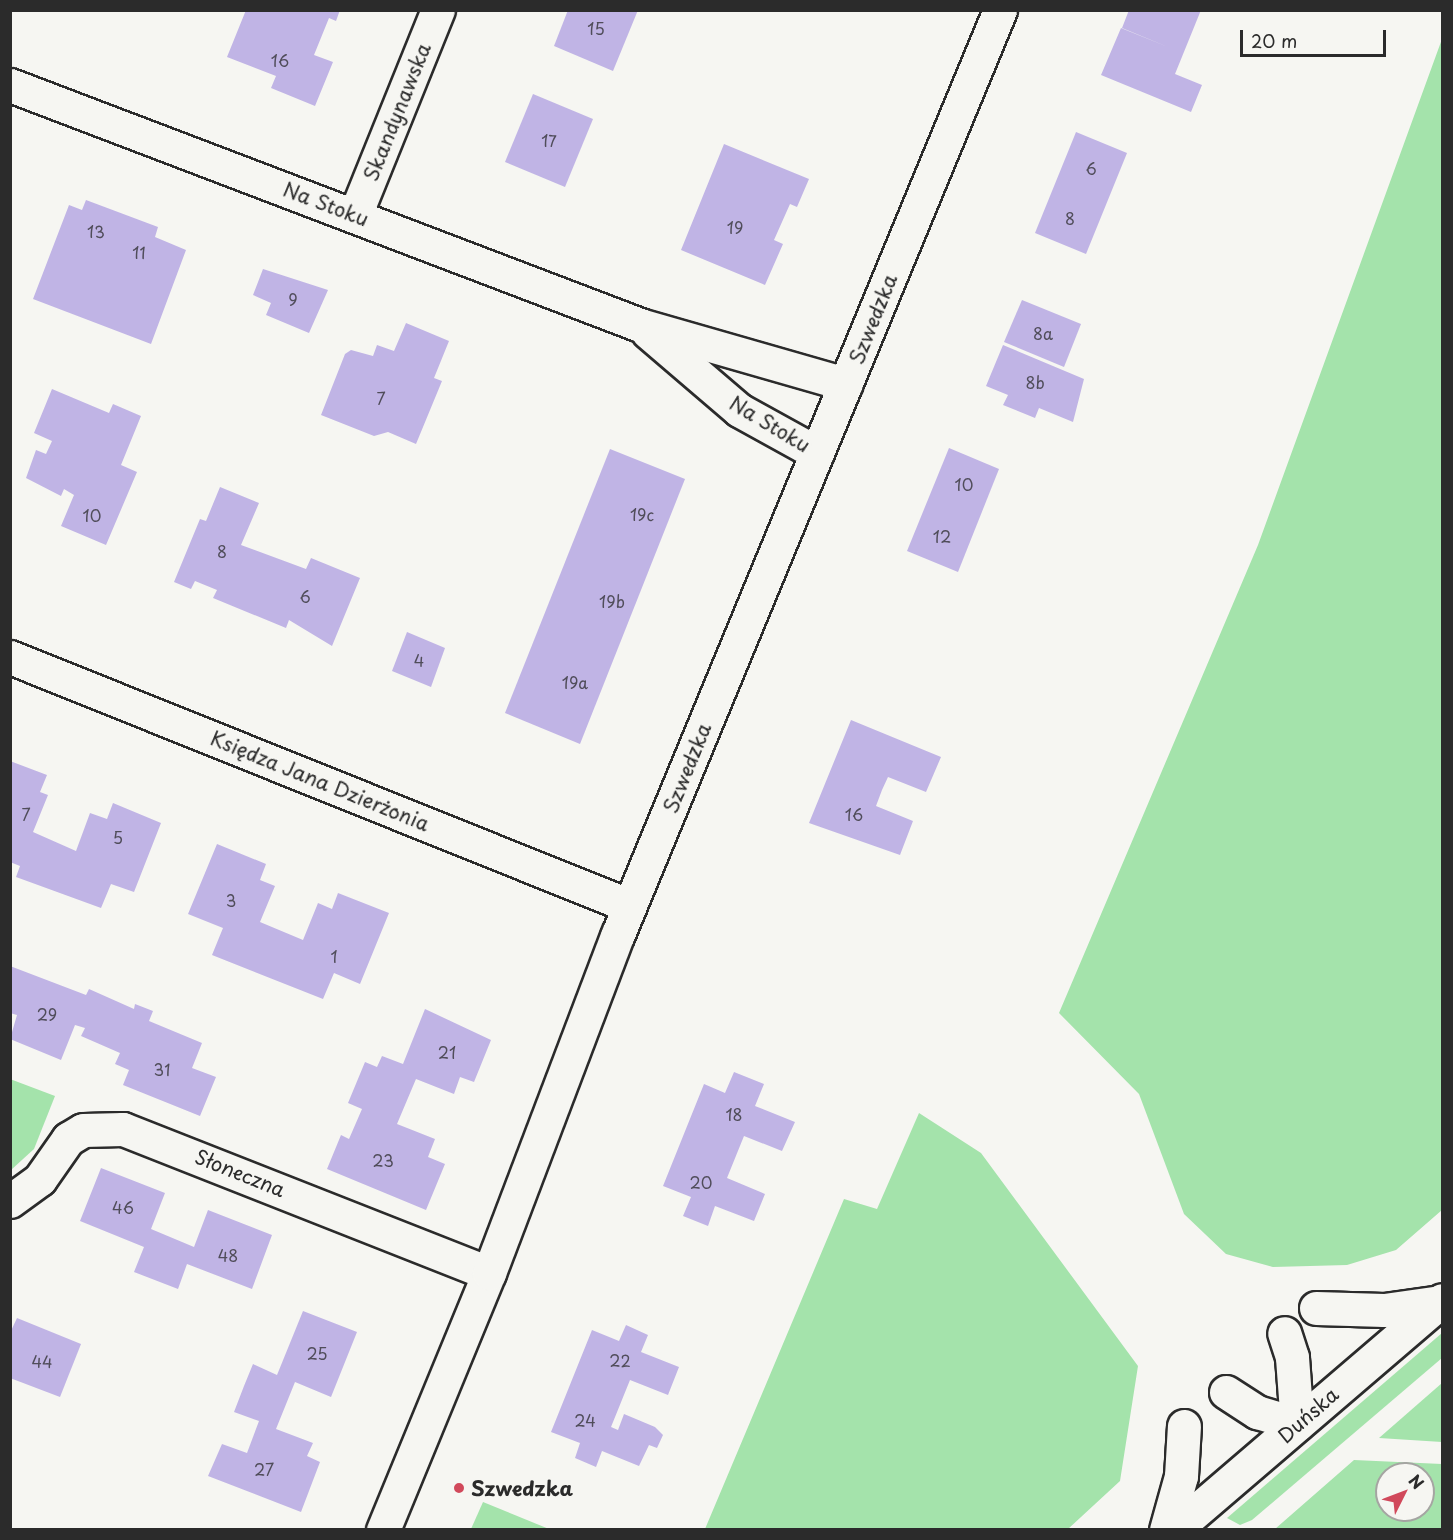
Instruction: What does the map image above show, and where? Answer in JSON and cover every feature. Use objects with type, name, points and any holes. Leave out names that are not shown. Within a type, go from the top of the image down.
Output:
[{"type":"street","name":"Skandynawska","points":[[355,214],[438,10]]},
{"type":"street","name":"Szwedzka","points":[[382,1530],[489,1272],[630,906],[1000,10]]},
{"type":"street","name":"Na Stoku","points":[[10,85],[355,214],[640,325],[846,384]]},
{"type":"street","name":"Na Stoku","points":[[640,325],[739,410],[817,453]]},
{"type":"street","name":"Księdza Jana Dzierżonia","points":[[10,657],[630,906]]},
{"type":"street","name":"Słoneczna","points":[[10,1201],[40,1179],[68,1139],[83,1130],[123,1129],[489,1272]]},
{"type":"street","points":[[1316,1308],[1384,1310],[1441,1301]]},
{"type":"street","name":"Duńska","points":[[1174,1530],[1441,1301]]},
{"type":"street","points":[[1226,1392],[1257,1412],[1297,1424],[1292,1357],[1284,1333]]},
{"type":"street","points":[[1166,1530],[1180,1483],[1184,1426]]},
{"type":"green space","points":[[1442,39],[1442,1210],[1396,1250],[1347,1265],[1273,1267],[1226,1254],[1184,1214],[1139,1094],[1059,1013],[1258,545]]},
{"type":"green space","points":[[10,1079],[55,1096],[34,1149],[11,1170]]},
{"type":"green space","points":[[919,1113],[981,1153],[1138,1366],[1120,1481],[1068,1529],[705,1529],[844,1199],[877,1209]]},
{"type":"green space","points":[[1442,1333],[1442,1358],[1252,1520],[1240,1525],[1227,1518]]},
{"type":"green space","points":[[1442,1383],[1442,1442],[1379,1438]]},
{"type":"green space","points":[[1354,1460],[1398,1462],[1375,1462],[1375,1522],[1435,1522],[1435,1464],[1442,1464],[1442,1529],[1275,1529]]},
{"type":"green space","points":[[483,1502],[549,1529],[471,1529]]},
{"type":"building","points":[[246,10],[340,10],[336,21],[329,18],[314,55],[333,62],[315,106],[271,88],[276,76],[227,57]]},
{"type":"building","points":[[568,10],[638,10],[613,71],[554,46]]},
{"type":"building","points":[[1129,10],[1201,10],[1175,74],[1202,85],[1191,112],[1101,75],[1121,28],[1168,47],[1122,28]]},
{"type":"building","points":[[533,94],[593,119],[565,187],[505,162]]},
{"type":"building","points":[[1076,132],[1127,153],[1086,254],[1035,233]]},
{"type":"building","points":[[724,144],[809,179],[797,207],[790,204],[774,240],[783,244],[765,285],[681,250]]},
{"type":"building","points":[[86,200],[158,227],[155,237],[186,250],[151,344],[33,299],[69,205],[82,210]]},
{"type":"building","points":[[263,269],[328,290],[309,333],[266,315],[271,303],[253,295]]},
{"type":"building","points":[[1022,300],[1081,324],[1064,367],[1004,342]]},
{"type":"building","points":[[406,323],[449,341],[434,378],[442,381],[416,444],[388,432],[374,436],[321,415],[345,354],[351,350],[373,356],[377,345],[394,351]]},
{"type":"building","points":[[1003,345],[1084,379],[1073,422],[1039,408],[1035,418],[1003,405],[1008,395],[986,386]]},
{"type":"building","points":[[52,389],[109,413],[113,404],[141,416],[121,465],[137,472],[106,545],[61,526],[74,495],[64,489],[61,496],[26,478],[36,450],[46,454],[52,441],[34,433]]},
{"type":"building","points":[[949,448],[999,469],[958,572],[907,551]]},
{"type":"building","points":[[610,449],[685,479],[580,744],[505,713]]},
{"type":"building","points":[[220,487],[259,503],[241,545],[306,569],[311,558],[360,578],[332,646],[289,620],[286,628],[213,598],[217,590],[195,581],[191,589],[174,582],[200,519],[206,521]]},
{"type":"building","points":[[407,632],[445,648],[431,687],[392,671]]},
{"type":"building","points":[[851,720],[941,757],[926,792],[888,777],[882,790],[876,806],[913,821],[900,855],[809,823]]},
{"type":"building","points":[[10,761],[47,775],[40,792],[48,795],[33,832],[76,851],[90,813],[107,819],[113,803],[161,823],[134,892],[111,884],[101,908],[16,877],[20,866],[10,862]]},
{"type":"building","points":[[217,844],[266,864],[260,880],[275,886],[260,922],[303,940],[318,903],[332,909],[338,893],[389,913],[360,984],[334,973],[323,999],[212,955],[223,928],[188,914]]},
{"type":"building","points":[[10,966],[86,995],[89,989],[134,1009],[135,1004],[153,1011],[149,1021],[202,1043],[192,1068],[216,1077],[200,1116],[123,1085],[129,1070],[115,1064],[120,1053],[81,1036],[85,1028],[75,1025],[61,1060],[10,1039],[17,1015],[10,1013]]},
{"type":"building","points":[[425,1009],[491,1040],[474,1082],[460,1077],[454,1094],[416,1079],[397,1124],[435,1139],[428,1157],[445,1164],[426,1210],[327,1169],[341,1135],[349,1139],[362,1109],[348,1103],[365,1062],[377,1067],[382,1056],[403,1064]]},
{"type":"building","points":[[734,1072],[764,1084],[755,1106],[795,1122],[782,1151],[744,1136],[727,1178],[765,1194],[754,1221],[715,1206],[708,1226],[683,1216],[691,1197],[663,1186],[704,1084],[725,1093]]},
{"type":"building","points":[[101,1168],[165,1193],[151,1229],[194,1247],[208,1210],[272,1235],[252,1289],[187,1264],[178,1289],[134,1272],[144,1247],[80,1221]]},
{"type":"building","points":[[303,1311],[357,1332],[331,1397],[295,1382],[276,1429],[313,1443],[307,1456],[320,1462],[301,1512],[208,1476],[222,1444],[247,1453],[259,1421],[234,1412],[244,1386],[253,1364],[277,1375]]},
{"type":"building","points":[[17,1318],[81,1344],[60,1397],[10,1378],[10,1333]]},
{"type":"building","points":[[626,1325],[648,1335],[641,1352],[679,1367],[668,1395],[630,1380],[611,1427],[618,1430],[624,1414],[655,1427],[663,1435],[657,1448],[649,1445],[639,1466],[602,1451],[596,1467],[575,1458],[580,1443],[551,1432],[592,1330],[619,1341]]},
{"type":"place","name":"Szwedzka","points":[[459,1488]]}]
